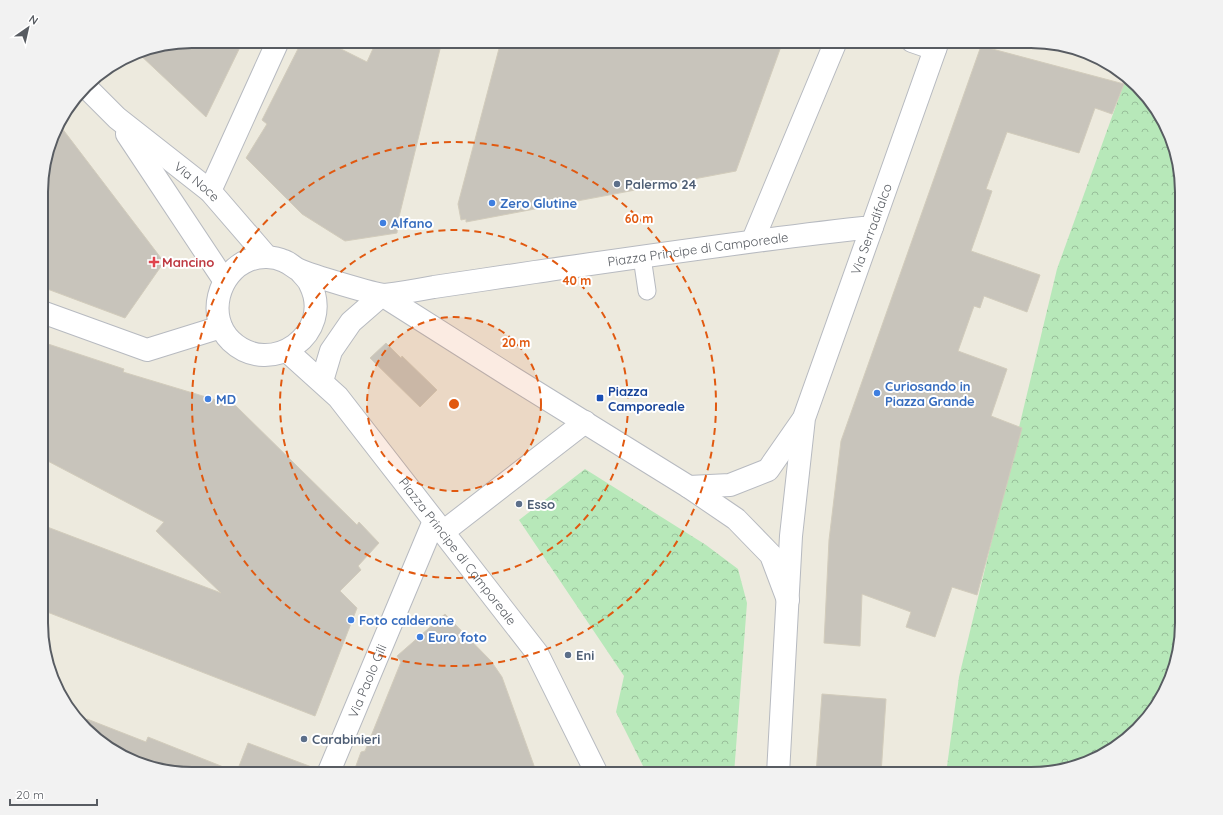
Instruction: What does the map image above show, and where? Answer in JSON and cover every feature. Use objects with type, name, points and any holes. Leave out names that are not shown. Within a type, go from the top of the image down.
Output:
[{"type":"street","points":[[210,191],[275,48]]},
{"type":"street","points":[[753,240],[833,48]]},
{"type":"street","name":"Via Serradifalco","points":[[804,418],[936,48]]},
{"type":"street","name":"Via Noce","points":[[89,91],[116,118],[210,191],[267,257]]},
{"type":"street","name":"Via Noce","points":[[116,118],[224,280]]},
{"type":"street","name":"Piazza Principe di Camporeale","points":[[382,295],[753,240],[872,227]]},
{"type":"street","name":"Piazza Principe di Camporeale","points":[[299,270],[310,284],[315,302],[313,321],[303,339],[288,351],[273,355],[257,355],[243,350],[230,340],[221,327],[217,303],[224,280],[235,268],[250,260],[267,257],[285,261],[299,270],[382,295],[506,374],[689,487],[736,519],[771,555],[788,600]]},
{"type":"street","points":[[322,381],[331,351],[351,322],[382,295]]},
{"type":"street","points":[[48,314],[147,350],[221,327]]},
{"type":"street","name":"Piazza Principe di Camporeale","points":[[288,351],[338,397],[537,653],[594,767]]},
{"type":"street","points":[[689,487],[730,485],[768,470],[804,418]]},
{"type":"street","name":"Piazza Principe di Camporeale","points":[[778,767],[791,536],[804,418]]},
{"type":"street","points":[[438,526],[584,422]]},
{"type":"street","name":"Via Paolo Gili","points":[[331,767],[438,526]]},
{"type":"lane","points":[[642,257],[648,291]]},
{"type":"green space","points":[[1124,83],[1145,104],[1156,120],[1170,155],[1175,182],[1175,633],[1170,660],[1160,687],[1145,711],[1133,725],[1119,737],[1095,752],[1068,762],[1041,767],[947,767],[959,677],[1057,269]]},
{"type":"green space","points":[[585,469],[706,545],[738,569],[747,603],[735,767],[644,767],[616,712],[624,676],[519,520]]},
{"type":"building","points":[[182,48],[240,48],[206,117],[142,57],[155,53]]},
{"type":"building","points":[[298,48],[339,48],[367,62],[373,48],[440,48],[398,221],[397,233],[345,241],[302,214],[246,158],[267,124],[262,120]]},
{"type":"building","points":[[499,48],[780,48],[736,171],[466,222],[466,219],[461,220],[458,204]]},
{"type":"building","points":[[980,48],[989,48],[1124,84],[1112,114],[1095,108],[1079,153],[1007,132],[986,189],[992,191],[971,251],[1040,275],[1027,312],[984,296],[980,308],[974,306],[958,351],[1007,369],[991,416],[1022,428],[977,595],[952,587],[935,637],[906,627],[911,612],[862,594],[860,646],[824,643],[829,540],[841,441]]},
{"type":"building","points":[[63,129],[164,262],[125,318],[48,289],[48,182],[53,155]]},
{"type":"building","points":[[386,343],[401,358],[402,356],[437,390],[420,407],[370,358]]},
{"type":"building","points":[[48,344],[124,369],[123,372],[236,406],[357,525],[359,522],[379,543],[358,566],[361,570],[340,591],[357,608],[315,716],[48,612],[48,527],[221,593],[156,531],[164,522],[48,461]]},
{"type":"building","points":[[445,614],[491,661],[502,677],[534,767],[356,767],[361,752],[365,751],[401,662],[397,656]]},
{"type":"building","points":[[822,694],[886,699],[881,767],[817,767]]},
{"type":"building","points":[[87,719],[146,742],[148,737],[223,767],[173,766],[137,756],[112,743],[86,721]]},
{"type":"building","points":[[248,743],[312,767],[239,767]]},
{"type":"place","name":"Palermo 24","points":[[617,184]]},
{"type":"place","name":"Zero Glutine","points":[[492,203]]},
{"type":"place","name":"Alfano","points":[[383,223]]},
{"type":"place","name":"Mancino","points":[[154,262]]},
{"type":"place","name":"Curiosando in Piazza Grande","points":[[877,393]]},
{"type":"place","name":"Piazza Camporeale","points":[[600,398]]},
{"type":"place","name":"MD","points":[[208,399]]},
{"type":"place","name":"Esso","points":[[519,504]]},
{"type":"place","name":"Foto calderone","points":[[351,620]]},
{"type":"place","name":"Euro foto","points":[[420,637]]},
{"type":"place","name":"Eni","points":[[568,655]]},
{"type":"place","name":"Carabinieri","points":[[304,739]]}]
